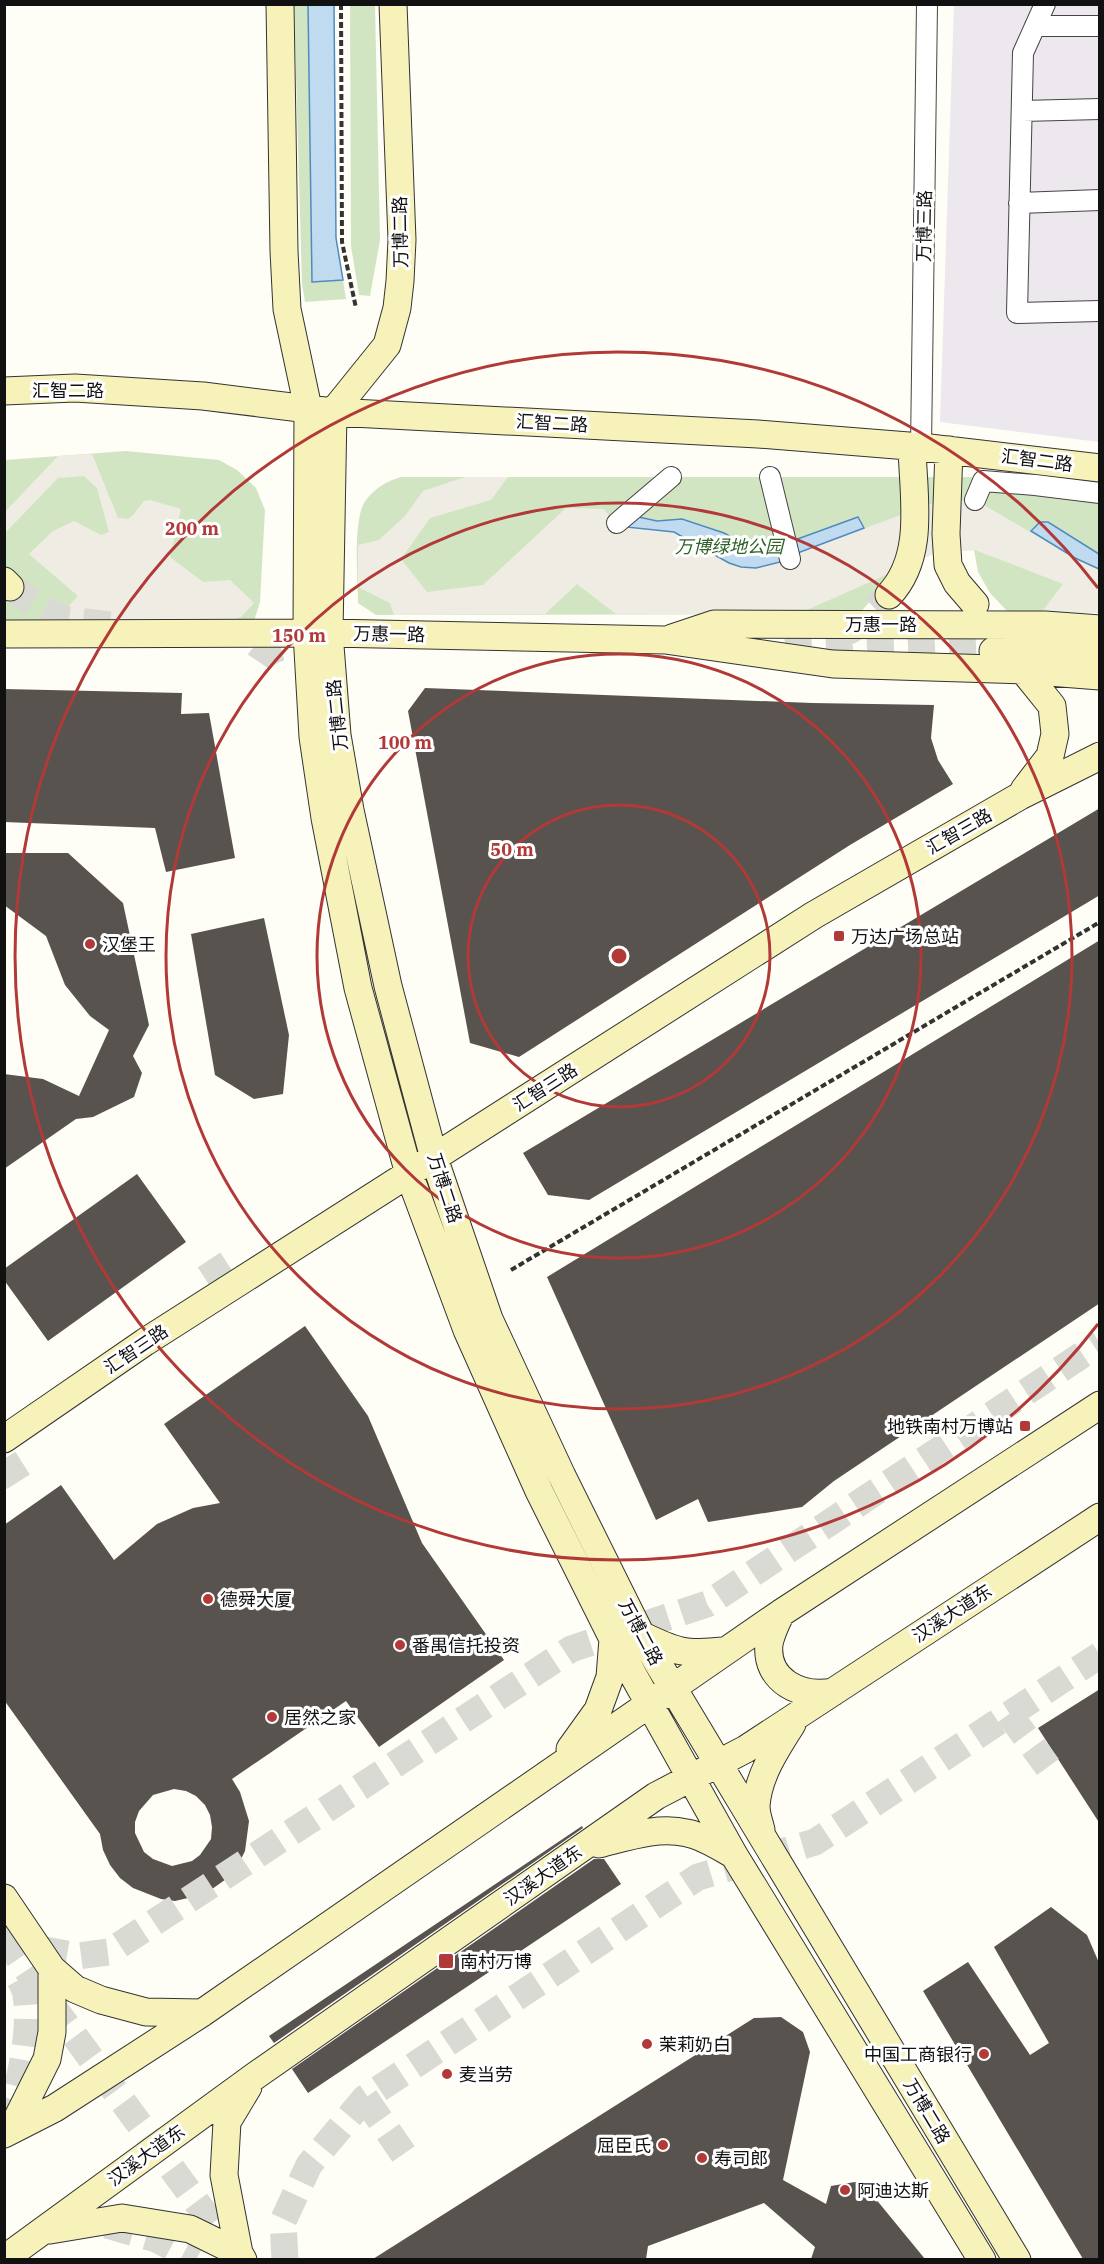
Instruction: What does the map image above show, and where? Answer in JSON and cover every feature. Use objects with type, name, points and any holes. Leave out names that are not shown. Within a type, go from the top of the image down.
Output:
[{"type":"street","name":"万博二路","points":[[280,4],[287,309],[320,410],[318,633],[313,737],[327,829],[358,988],[409,1174],[467,1330],[539,1491],[614,1639],[734,1855],[982,2259]]},
{"type":"street","name":"万博二路","points":[[320,410],[387,345],[397,308],[402,240],[393,4]]},
{"type":"street","name":"万博三路","points":[[917,447],[927,4]]},
{"type":"street","points":[[1045,4],[1023,53],[1017,313],[1100,311]]},
{"type":"street","points":[[1035,27],[1100,26]]},
{"type":"street","points":[[1022,111],[1100,109]]},
{"type":"street","points":[[1019,203],[1100,200]]},
{"type":"street","name":"汇智二路","points":[[4,391],[75,388],[203,396],[320,410],[758,434],[917,447],[949,450],[1099,489]]},
{"type":"street","points":[[890,595],[910,564],[915,537],[917,447]]},
{"type":"street","points":[[949,450],[946,534],[948,565],[957,583],[975,604]]},
{"type":"street","points":[[617,523],[671,477]]},
{"type":"street","points":[[770,477],[790,559]]},
{"type":"street","points":[[975,500],[983,481],[1099,489]]},
{"type":"street","name":"万惠一路","points":[[665,640],[714,624],[1045,625],[1100,629]]},
{"type":"street","name":"万博二路","points":[[318,633],[350,810],[388,986],[434,1158],[489,1319],[562,1476],[641,1635],[1017,2259]]},
{"type":"street","name":"万惠一路","points":[[4,634],[318,633],[665,640],[833,664],[1023,669],[1100,676]]},
{"type":"street","points":[[665,640],[846,650],[1055,651],[1100,655]]},
{"type":"street","points":[[1020,796],[1050,756],[1055,734],[1052,706],[1023,669]]},
{"type":"street","name":"汇智三路","points":[[4,1439],[145,1342],[814,915],[1020,796],[1100,756]]},
{"type":"street","points":[[8,2131],[55,2108],[202,2013],[781,1613],[1100,1405]]},
{"type":"street","name":"汉溪大道东","points":[[4,2259],[255,2076],[656,1796],[746,1749],[1100,1517]]},
{"type":"street","points":[[781,1613],[771,1634],[769,1647],[770,1662],[777,1675],[790,1687],[806,1694],[818,1695],[832,1692]]},
{"type":"street","points":[[641,1635],[669,1648],[692,1654],[727,1650]]},
{"type":"street","points":[[554,1768],[583,1734],[598,1710],[610,1677],[614,1639]]},
{"type":"street","points":[[763,1840],[756,1808],[760,1785],[773,1754],[797,1716]]},
{"type":"street","points":[[580,1849],[640,1833],[662,1831],[687,1833],[734,1855]]},
{"type":"street","points":[[4,1898],[52,1969],[75,1989],[100,2000],[146,2012],[202,2013]]},
{"type":"street","points":[[8,2131],[47,2060],[52,2032],[52,1969]]},
{"type":"street","points":[[241,2256],[224,2175],[227,2122],[255,2076]]},
{"type":"street","points":[[43,2231],[122,2218],[190,2229],[241,2256]]},
{"type":"path","points":[[341,4],[342,242],[356,308]]},
{"type":"path","points":[[511,1270],[1100,922]]},
{"type":"shaded area","points":[[954,5],[1099,5],[1099,442],[940,422]]},
{"type":"shaded area","points":[[92,454],[118,518],[128,519],[144,501],[150,500],[181,509],[170,557],[203,582],[230,580],[254,603],[241,617],[227,623],[55,621],[78,596],[29,554],[53,531],[74,521],[101,535],[109,532],[97,488],[84,476],[58,478],[5,533],[4,513],[58,456]]},
{"type":"shaded area","points":[[465,477],[508,477],[491,500],[430,518],[401,559],[427,592],[483,585],[566,508],[603,509],[617,523],[626,527],[674,532],[729,563],[795,554],[936,502],[975,500],[1075,558],[1099,569],[1099,613],[1041,613],[1063,584],[975,550],[935,553],[798,614],[616,614],[577,584],[545,614],[394,615],[390,603],[358,587],[358,545],[379,540],[405,516],[423,491]]},
{"type":"green space","points":[[294,5],[308,5],[312,282],[343,280],[346,299],[305,302],[302,284]]},
{"type":"green space","points":[[350,5],[375,5],[380,240],[370,296],[359,295],[351,246]]},
{"type":"green space","points":[[126,451],[219,460],[237,470],[256,488],[265,510],[260,602],[254,621],[5,624],[5,460]]},
{"type":"green space","name":"万博绿地公园","points":[[401,477],[1031,477],[1099,485],[1099,613],[1007,611],[990,593],[978,572],[974,550],[935,553],[897,570],[859,614],[376,615],[358,603],[357,534],[359,520],[366,500],[373,492],[382,485]]},
{"type":"water","points":[[308,5],[334,5],[336,238],[343,280],[312,282]]},
{"type":"water","points":[[634,516],[657,521],[682,519],[724,533],[756,550],[778,546],[784,561],[756,568],[741,567],[729,563],[674,532],[626,527]]},
{"type":"water","points":[[858,517],[864,528],[795,554],[792,541]]},
{"type":"water","points":[[1040,522],[1048,522],[1099,554],[1099,569],[1075,558],[1031,531]]},
{"type":"building","points":[[425,688],[812,703],[934,705],[931,738],[938,760],[953,784],[850,845],[519,1057],[470,1043],[408,711]]},
{"type":"building","points":[[4,689],[182,693],[181,714],[209,713],[235,858],[166,872],[155,828],[4,822]]},
{"type":"building","points":[[1100,808],[1100,895],[589,1200],[548,1195],[523,1153]]},
{"type":"building","points":[[4,853],[68,853],[123,903],[149,1025],[133,1056],[142,1073],[134,1097],[93,1117],[76,1119],[4,1169],[4,1074],[43,1079],[79,1096],[109,1030],[90,1016],[65,985],[46,936],[4,905]]},
{"type":"building","points":[[264,918],[289,1035],[283,1094],[254,1099],[215,1075],[191,934]]},
{"type":"building","points":[[1100,940],[1100,1303],[834,1481],[802,1507],[708,1522],[698,1499],[656,1520],[547,1277]]},
{"type":"building","points":[[137,1174],[186,1242],[48,1341],[4,1280],[4,1269]]},
{"type":"building","points":[[305,1326],[368,1416],[422,1543],[504,1660],[379,1747],[346,1701],[232,1779],[240,1792],[249,1821],[245,1851],[229,1877],[205,1894],[175,1901],[161,1899],[133,1888],[120,1878],[110,1865],[103,1850],[100,1834],[4,1700],[4,1525],[61,1485],[114,1560],[157,1524],[193,1508],[220,1503],[164,1424]],"holes":[[[174,1789],[196,1796],[205,1805],[210,1815],[211,1839],[200,1855],[192,1861],[172,1866],[153,1859],[144,1852],[135,1833],[135,1822],[139,1811],[153,1795]]]},
{"type":"building","points":[[1100,1689],[1100,1824],[1038,1728]]},
{"type":"building","points":[[582,1826],[583,1828],[274,2043],[269,2036]]},
{"type":"building","points":[[594,1859],[604,1859],[621,1884],[308,2093],[292,2069]]},
{"type":"building","points":[[1051,1907],[1087,1935],[1100,1965],[1100,2259],[1083,2259],[923,1991],[968,1962],[1030,2055],[1049,2043],[994,1947]]},
{"type":"building","points":[[781,2017],[803,2032],[810,2052],[783,2180],[826,2204],[831,2186],[861,2181],[925,2259],[811,2259],[815,2247],[764,2203],[648,2246],[646,2259],[373,2259],[754,2018]]},
{"type":"tunnel","points":[[10,587],[63,619],[110,625]]},
{"type":"tunnel","points":[[843,634],[851,630],[889,595]]},
{"type":"tunnel","points":[[785,650],[1020,640]]},
{"type":"tunnel","points":[[259,662],[272,651],[288,646],[324,646]]},
{"type":"tunnel","points":[[209,1260],[234,1298]]},
{"type":"tunnel","points":[[4,1931],[39,1949],[79,1956],[109,1952],[571,1649],[707,1604],[1100,1343]]},
{"type":"tunnel","points":[[4,1459],[23,1489]]},
{"type":"tunnel","points":[[285,2260],[283,2221],[309,2165],[365,2098],[698,1877],[815,1842],[1100,1655]]},
{"type":"tunnel","points":[[1009,1714],[1048,1767]]},
{"type":"tunnel","points":[[4,1936],[35,1982],[217,2230],[234,2257]]},
{"type":"tunnel","points":[[4,2125],[15,2096],[26,2043],[25,1992],[14,1969]]},
{"type":"tunnel","points":[[365,2098],[407,2159]]},
{"type":"tunnel","points":[[107,2225],[156,2239],[196,2260]]},
{"type":"place","name":"万达广场总站","points":[[839,936]]},
{"type":"place","name":"汉堡王","points":[[90,944]]},
{"type":"place","name":"地铁南村万博站","points":[[1025,1426]]},
{"type":"place","name":"德舜大厦","points":[[208,1599]]},
{"type":"place","name":"番禺信托投资","points":[[400,1645]]},
{"type":"place","name":"居然之家","points":[[272,1717]]},
{"type":"place","name":"南村万博","points":[[446,1961]]},
{"type":"place","name":"茉莉奶白","points":[[647,2044]]},
{"type":"place","name":"中国工商银行","points":[[984,2054]]},
{"type":"place","name":"麦当劳","points":[[447,2074]]},
{"type":"place","name":"屈臣氏","points":[[663,2145]]},
{"type":"place","name":"寿司郎","points":[[702,2158]]},
{"type":"place","name":"阿迪达斯","points":[[845,2190]]}]
